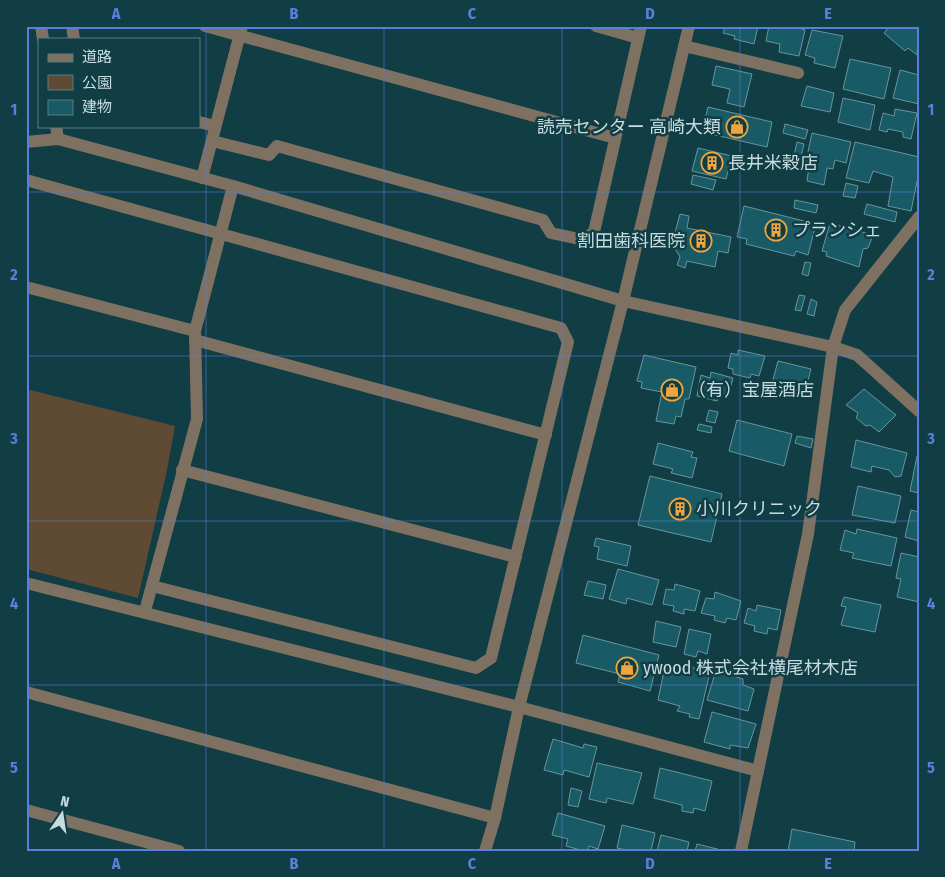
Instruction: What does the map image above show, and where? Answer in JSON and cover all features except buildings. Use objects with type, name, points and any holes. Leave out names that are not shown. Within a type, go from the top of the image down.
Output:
[{"type":"street","points":[[205,26],[240,31],[615,138]]},
{"type":"street","points":[[212,141],[269,155],[277,146],[543,220],[550,234],[584,240],[594,232],[640,32],[596,26]]},
{"type":"street","points":[[485,851],[495,818],[519,707],[623,301],[689,26]]},
{"type":"street","points":[[202,178],[240,31]]},
{"type":"street","points":[[684,46],[798,73]]},
{"type":"street","points":[[200,122],[215,126]]},
{"type":"street","points":[[26,142],[57,133],[202,178],[623,301],[834,347],[858,355],[919,410]]},
{"type":"street","points":[[26,180],[561,328],[568,342],[491,658],[476,668],[152,586]]},
{"type":"street","points":[[146,611],[197,419],[195,336],[233,186]]},
{"type":"street","points":[[741,851],[808,534],[834,347],[845,310],[919,217]]},
{"type":"street","points":[[26,288],[546,434]]},
{"type":"street","points":[[182,470],[516,557]]},
{"type":"street","points":[[26,583],[146,611],[758,771]]},
{"type":"street","points":[[26,692],[495,818]]},
{"type":"street","points":[[26,810],[180,851]]},
{"type":"green space","points":[[26,389],[175,426],[138,598],[26,569]]},
{"type":"place","name":"読売センター 高崎大類","points":[[737,127]]},
{"type":"place","name":"長井米穀店","points":[[712,163]]},
{"type":"place","name":"プランシェ","points":[[776,230]]},
{"type":"place","name":"割田歯科医院","points":[[701,241]]},
{"type":"place","name":"（有）宝屋酒店","points":[[672,390]]},
{"type":"place","name":"小川クリニック","points":[[680,509]]},
{"type":"place","name":"ywood 株式会社横尾材木店","points":[[627,668]]}]
